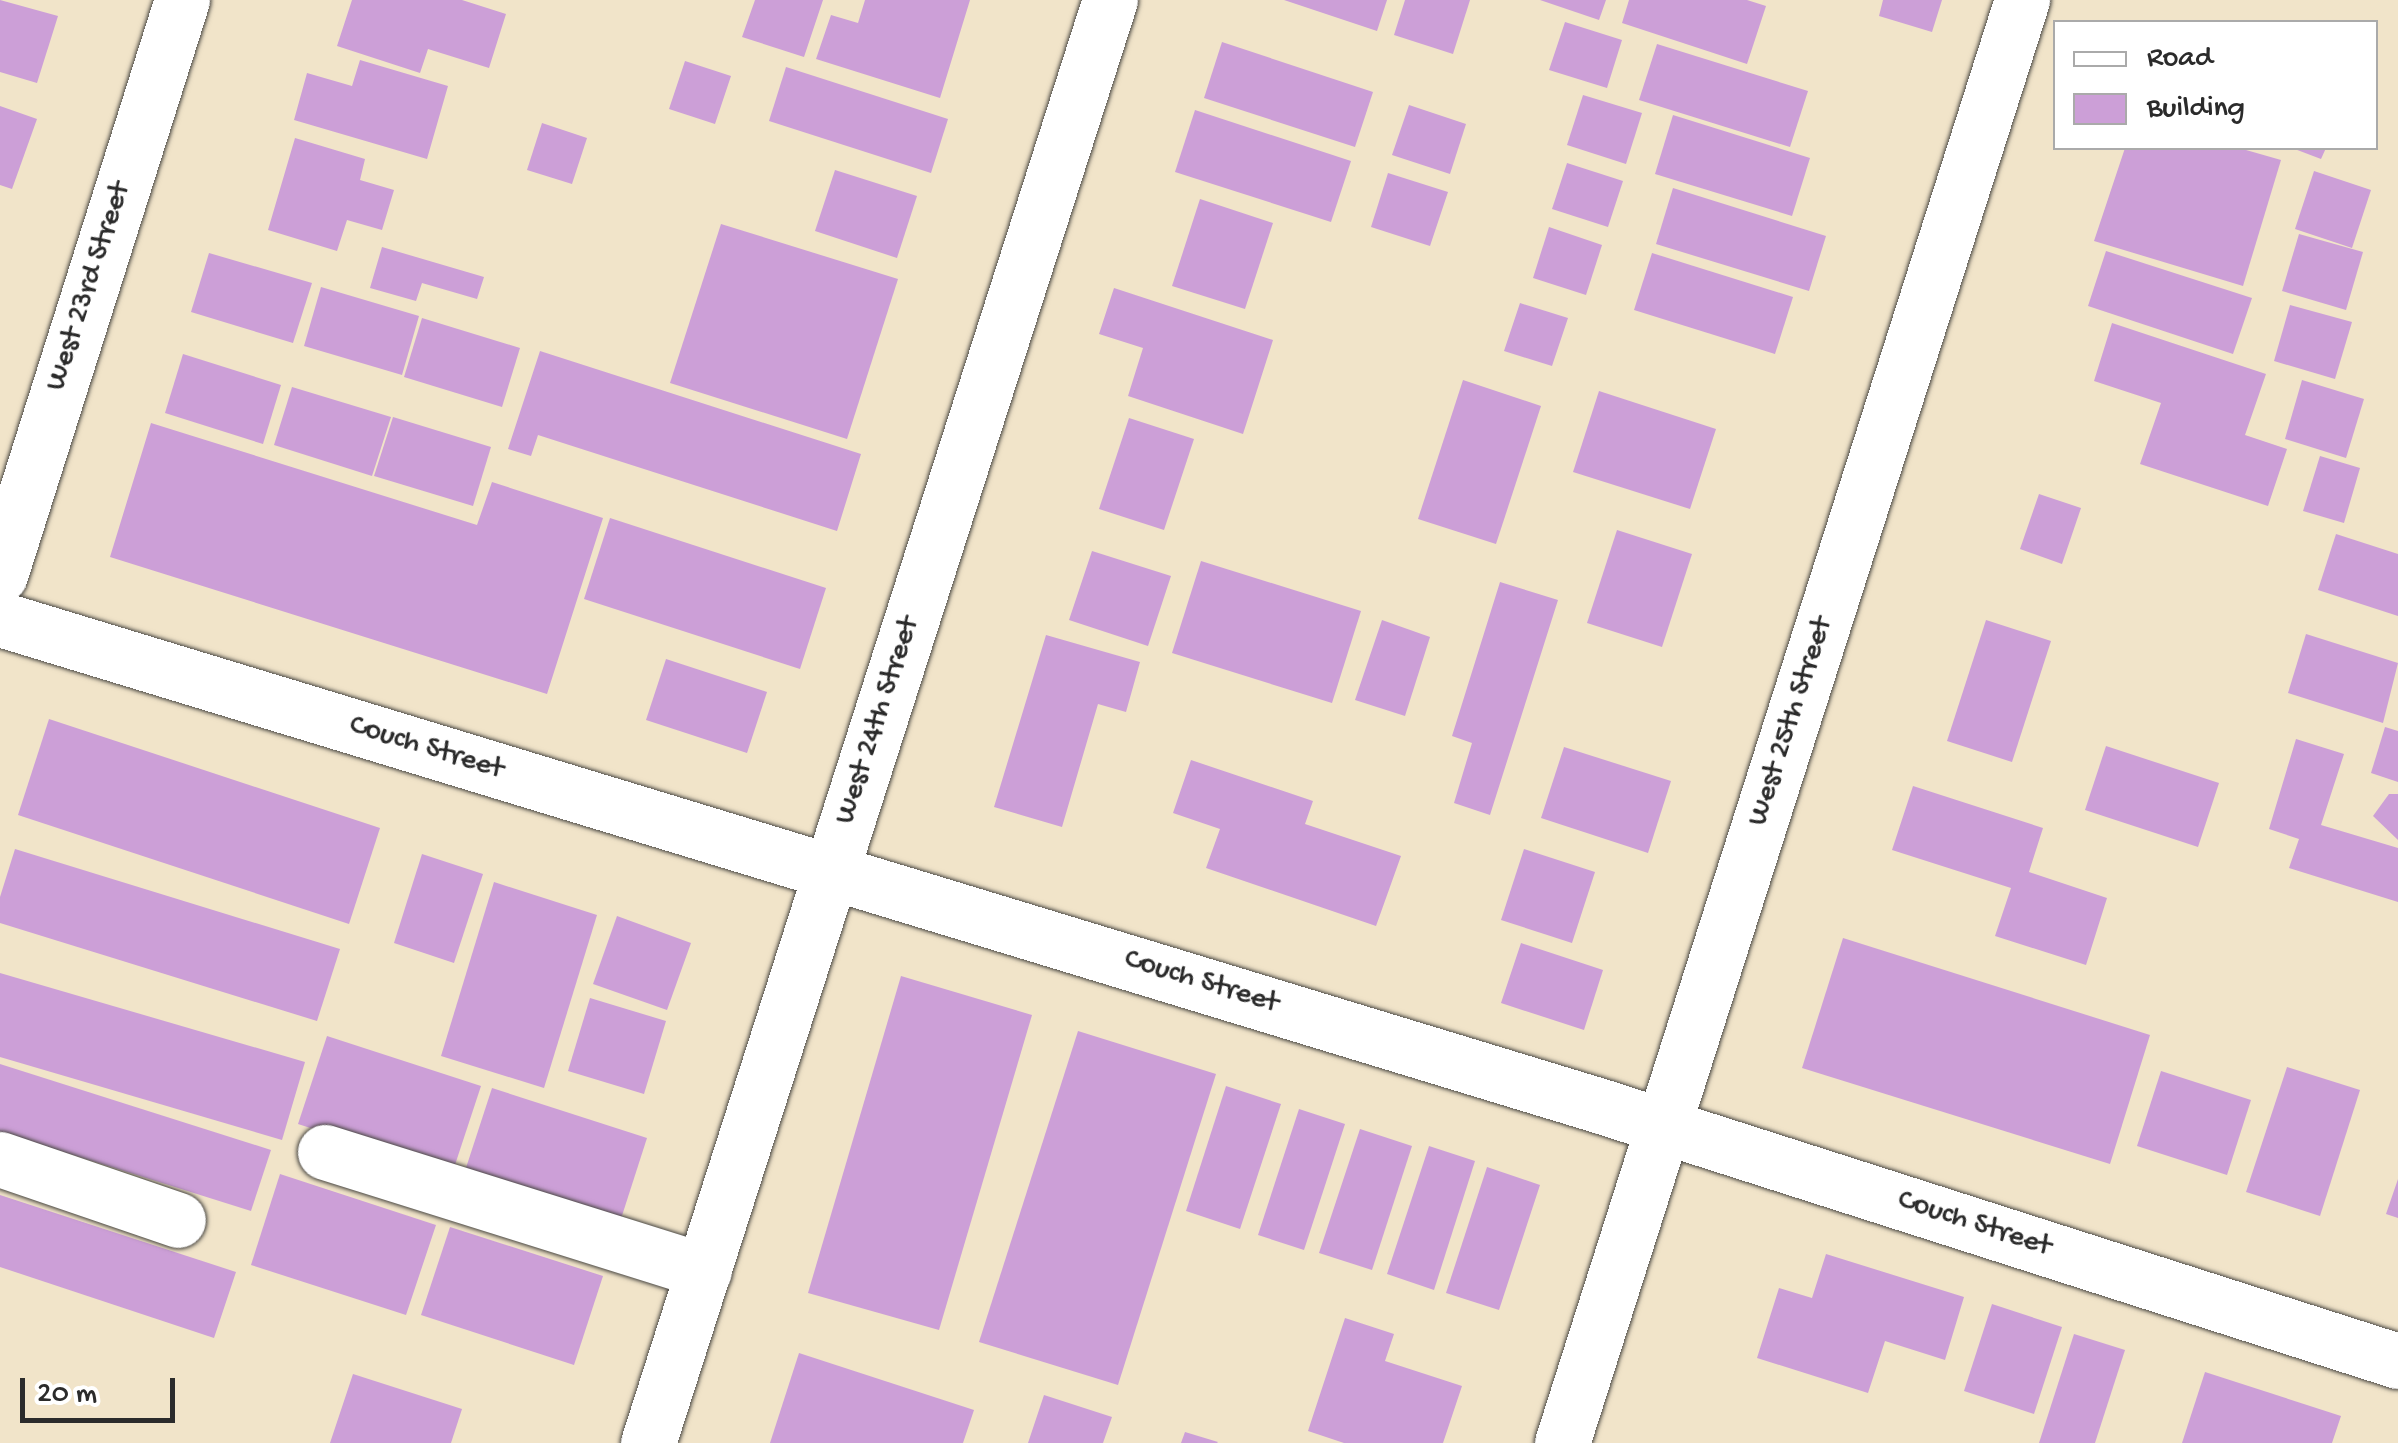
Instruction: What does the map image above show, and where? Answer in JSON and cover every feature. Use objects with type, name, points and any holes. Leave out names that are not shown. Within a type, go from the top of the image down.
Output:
[{"type":"street","name":"West 23rd Street","points":[[0,574],[182,0]]},
{"type":"street","name":"West 24th Street","points":[[648,1443],[1110,0]]},
{"type":"street","name":"West 25th Street","points":[[1571,1440],[1663,1126],[2022,0]]},
{"type":"street","name":"Couch Street","points":[[0,619],[1663,1126],[2398,1361]]},
{"type":"street","points":[[325,1152],[704,1272]]},
{"type":"street","points":[[0,1159],[178,1220]]},
{"type":"building","points":[[0,0],[58,16],[37,83],[0,72]]},
{"type":"building","points":[[352,0],[462,0],[506,14],[489,68],[428,49],[420,73],[337,46]]},
{"type":"building","points":[[755,0],[823,0],[804,57],[742,37]]},
{"type":"building","points":[[865,0],[970,0],[940,98],[816,59],[831,15],[858,23]]},
{"type":"building","points":[[1284,0],[1387,0],[1377,31]]},
{"type":"building","points":[[1405,0],[1470,0],[1453,54],[1394,35]]},
{"type":"building","points":[[1540,0],[1606,0],[1599,20]]},
{"type":"building","points":[[1629,0],[1747,0],[1766,6],[1747,64],[1622,23]]},
{"type":"building","points":[[1883,0],[1942,0],[1932,32],[1879,16]]},
{"type":"building","points":[[1565,22],[1622,40],[1607,88],[1549,70]]},
{"type":"building","points":[[1222,42],[1373,92],[1355,147],[1204,98]]},
{"type":"building","points":[[1657,44],[1808,91],[1790,147],[1639,100]]},
{"type":"building","points":[[360,60],[448,86],[427,159],[294,120],[307,73],[352,86]]},
{"type":"building","points":[[685,61],[731,76],[715,124],[669,109]]},
{"type":"building","points":[[786,67],[948,119],[931,173],[769,121]]},
{"type":"building","points":[[1583,95],[1642,113],[1626,164],[1567,145]]},
{"type":"building","points":[[1409,105],[1466,124],[1450,174],[1392,155]]},
{"type":"building","points":[[0,106],[37,119],[12,189],[0,185]]},
{"type":"building","points":[[1195,110],[1351,161],[1331,222],[1175,172]]},
{"type":"building","points":[[1673,115],[1810,158],[1792,216],[1655,174]]},
{"type":"building","points":[[542,123],[587,138],[572,184],[527,170]]},
{"type":"building","points":[[295,138],[365,159],[360,180],[394,190],[382,230],[347,220],[337,251],[268,230]]},
{"type":"building","points":[[2124,150],[2246,150],[2281,160],[2243,286],[2094,241]]},
{"type":"building","points":[[2297,150],[2325,150],[2321,159]]},
{"type":"building","points":[[1567,163],[1623,181],[1608,227],[1552,209]]},
{"type":"building","points":[[835,170],[917,196],[897,258],[815,231]]},
{"type":"building","points":[[2314,171],[2371,190],[2352,248],[2295,229]]},
{"type":"building","points":[[1388,173],[1448,192],[1430,246],[1371,227]]},
{"type":"building","points":[[1673,188],[1826,236],[1809,291],[1656,244]]},
{"type":"building","points":[[1200,199],[1273,223],[1245,309],[1172,286]]},
{"type":"building","points":[[721,224],[898,279],[847,439],[670,383]]},
{"type":"building","points":[[1549,227],[1602,245],[1586,295],[1533,278]]},
{"type":"building","points":[[2299,234],[2363,252],[2346,310],[2282,291]]},
{"type":"building","points":[[382,247],[484,277],[477,299],[422,283],[416,301],[370,288]]},
{"type":"building","points":[[2106,251],[2252,298],[2233,354],[2088,306]]},
{"type":"building","points":[[209,253],[312,283],[293,343],[191,312]]},
{"type":"building","points":[[1652,253],[1793,297],[1775,354],[1634,310]]},
{"type":"building","points":[[321,287],[419,316],[402,375],[304,346]]},
{"type":"building","points":[[1114,288],[1273,340],[1243,434],[1128,396],[1143,348],[1099,334]]},
{"type":"building","points":[[1520,303],[1568,318],[1552,366],[1504,351]]},
{"type":"building","points":[[2290,305],[2352,322],[2335,379],[2274,361]]},
{"type":"building","points":[[422,318],[520,348],[502,407],[404,377]]},
{"type":"building","points":[[2112,323],[2266,374],[2245,435],[2287,449],[2268,506],[2140,464],[2161,403],[2094,381]]},
{"type":"building","points":[[540,351],[861,454],[837,531],[538,435],[531,456],[508,449]]},
{"type":"building","points":[[183,354],[281,385],[263,444],[165,413]]},
{"type":"building","points":[[1463,380],[1541,406],[1496,544],[1418,519]]},
{"type":"building","points":[[2302,380],[2364,399],[2346,458],[2285,439]]},
{"type":"building","points":[[292,387],[391,417],[372,476],[274,445]]},
{"type":"building","points":[[1599,391],[1716,429],[1690,509],[1573,472]]},
{"type":"building","points":[[393,417],[491,447],[473,506],[374,476]]},
{"type":"building","points":[[1129,418],[1194,439],[1164,530],[1099,509]]},
{"type":"building","points":[[151,423],[477,525],[492,482],[603,518],[547,694],[110,557]]},
{"type":"building","points":[[2320,456],[2360,468],[2344,523],[2303,511]]},
{"type":"building","points":[[2039,494],[2081,508],[2062,564],[2020,549]]},
{"type":"building","points":[[610,518],[826,588],[800,669],[584,599]]},
{"type":"building","points":[[1617,530],[1692,554],[1662,647],[1587,623]]},
{"type":"building","points":[[2336,534],[2398,554],[2398,616],[2318,590]]},
{"type":"building","points":[[1092,551],[1171,576],[1148,646],[1069,620]]},
{"type":"building","points":[[1201,561],[1361,611],[1332,703],[1172,653]]},
{"type":"building","points":[[1500,582],[1558,600],[1490,815],[1454,803],[1472,743],[1452,736]]},
{"type":"building","points":[[1382,620],[1430,637],[1405,716],[1355,700]]},
{"type":"building","points":[[1986,620],[2051,641],[2012,762],[1947,741]]},
{"type":"building","points":[[2306,634],[2398,663],[2383,723],[2288,693]]},
{"type":"building","points":[[1046,635],[1140,662],[1126,712],[1098,704],[1062,827],[994,807]]},
{"type":"building","points":[[666,659],[767,692],[747,753],[646,720]]},
{"type":"building","points":[[49,719],[380,828],[349,924],[18,815]]},
{"type":"building","points":[[2385,727],[2398,731],[2398,782],[2371,773]]},
{"type":"building","points":[[2296,739],[2344,754],[2321,825],[2398,848],[2398,902],[2289,868],[2299,839],[2269,829]]},
{"type":"building","points":[[2106,746],[2219,783],[2198,847],[2085,810]]},
{"type":"building","points":[[1564,747],[1671,781],[1648,853],[1541,818]]},
{"type":"building","points":[[1191,760],[1313,801],[1305,824],[1401,856],[1376,926],[1206,868],[1220,829],[1173,813]]},
{"type":"building","points":[[1913,786],[2043,828],[2029,872],[2107,898],[2086,965],[1995,936],[2011,888],[1892,850]]},
{"type":"building","points":[[2389,794],[2398,794],[2398,840],[2373,816]]},
{"type":"building","points":[[15,849],[340,949],[317,1021],[0,923],[0,897]]},
{"type":"building","points":[[1524,849],[1595,872],[1572,943],[1501,920]]},
{"type":"building","points":[[422,854],[483,874],[454,963],[394,943]]},
{"type":"building","points":[[494,882],[597,915],[544,1088],[441,1056]]},
{"type":"building","points":[[617,916],[691,943],[667,1010],[593,984]]},
{"type":"building","points":[[1843,938],[2150,1035],[2110,1164],[1802,1068]]},
{"type":"building","points":[[1521,943],[1603,970],[1584,1030],[1501,1003]]},
{"type":"building","points":[[0,973],[305,1062],[282,1140],[0,1057]]},
{"type":"building","points":[[901,976],[1032,1015],[939,1330],[808,1293]]},
{"type":"building","points":[[590,998],[666,1021],[644,1094],[568,1071]]},
{"type":"building","points":[[1078,1031],[1216,1074],[1118,1385],[979,1342]]},
{"type":"building","points":[[327,1036],[481,1086],[452,1174],[298,1124]]},
{"type":"building","points":[[0,1064],[271,1150],[251,1211],[0,1132]]},
{"type":"building","points":[[2287,1067],[2360,1090],[2320,1216],[2246,1192]]},
{"type":"building","points":[[2161,1071],[2251,1100],[2227,1175],[2137,1146]]},
{"type":"building","points":[[1226,1086],[1281,1104],[1240,1229],[1186,1211]]},
{"type":"building","points":[[492,1088],[647,1138],[619,1225],[464,1174]]},
{"type":"building","points":[[1299,1109],[1345,1124],[1304,1250],[1258,1235]]},
{"type":"building","points":[[1360,1129],[1412,1146],[1372,1270],[1319,1253]]},
{"type":"building","points":[[1429,1146],[1475,1161],[1434,1290],[1387,1274]]},
{"type":"building","points":[[1487,1167],[1540,1185],[1499,1310],[1446,1293]]},
{"type":"building","points":[[280,1174],[436,1225],[406,1315],[251,1265]]},
{"type":"building","points":[[2398,1179],[2398,1218],[2386,1214]]},
{"type":"building","points":[[0,1195],[236,1272],[214,1338],[0,1267]]},
{"type":"building","points":[[450,1227],[603,1276],[574,1365],[421,1315]]},
{"type":"building","points":[[1826,1254],[1964,1297],[1945,1360],[1885,1341],[1868,1393],[1757,1358],[1779,1288],[1812,1298]]},
{"type":"building","points":[[1992,1304],[2062,1327],[2034,1414],[1964,1391]]},
{"type":"building","points":[[1345,1318],[1394,1334],[1385,1361],[1462,1386],[1443,1443],[1344,1443],[1308,1431]]},
{"type":"building","points":[[2074,1334],[2125,1350],[2095,1443],[2039,1443]]},
{"type":"building","points":[[799,1353],[974,1410],[963,1443],[770,1443]]},
{"type":"building","points":[[2205,1372],[2341,1416],[2332,1443],[2182,1443]]},
{"type":"building","points":[[353,1374],[462,1409],[451,1443],[330,1443]]},
{"type":"building","points":[[1044,1395],[1112,1417],[1103,1443],[1028,1443]]},
{"type":"building","points":[[1185,1432],[1218,1442],[1181,1443]]}]
